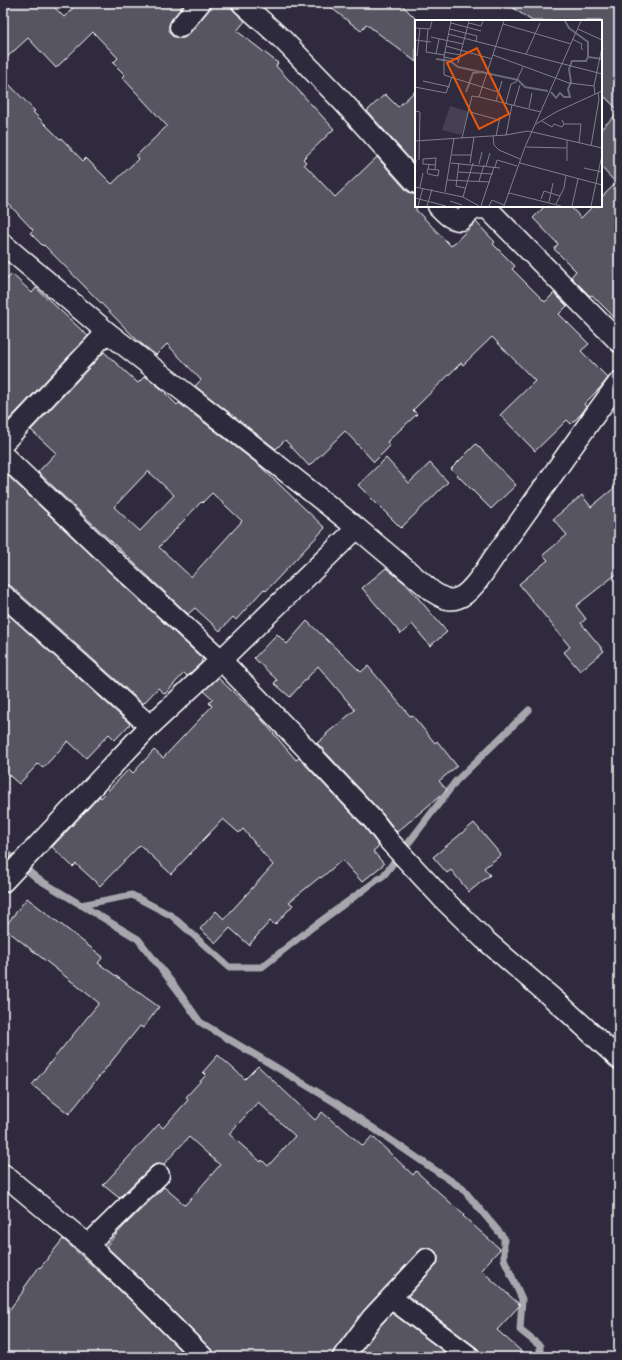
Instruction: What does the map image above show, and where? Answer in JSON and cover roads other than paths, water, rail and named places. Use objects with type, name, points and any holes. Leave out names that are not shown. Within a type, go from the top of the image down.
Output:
[{"type":"street","points":[[180,27],[200,3]]},
{"type":"street","points":[[242,3],[283,40],[343,102],[415,183]]},
{"type":"street","points":[[439,207],[449,218],[455,220],[461,220],[472,210],[480,207],[488,209],[619,342]]},
{"type":"street","points":[[3,244],[107,332],[236,432],[357,528],[433,592],[444,599],[451,600],[458,598],[470,589],[619,382]]},
{"type":"street","points":[[3,442],[107,332]]},
{"type":"street","points":[[3,455],[115,562],[221,660],[374,821],[390,842],[442,898],[484,939],[565,1009],[619,1059]]},
{"type":"street","points":[[3,882],[150,726],[221,660],[357,528]]},
{"type":"street","points":[[3,595],[150,726]]},
{"type":"street","points":[[3,1174],[88,1245],[136,1290],[203,1357]]},
{"type":"street","points":[[88,1245],[159,1175]]},
{"type":"street","points":[[343,1357],[372,1318],[427,1259]]},
{"type":"street","points":[[391,1298],[470,1357]]},
{"type":"waterway","points":[[81,905],[132,895],[172,916],[229,967],[262,967],[310,929],[384,875],[456,781],[529,710]]},
{"type":"waterway","points":[[3,850],[38,879],[138,939],[200,1022],[336,1103],[463,1189],[504,1238],[504,1259],[522,1299],[520,1330],[540,1346],[540,1357]]}]
